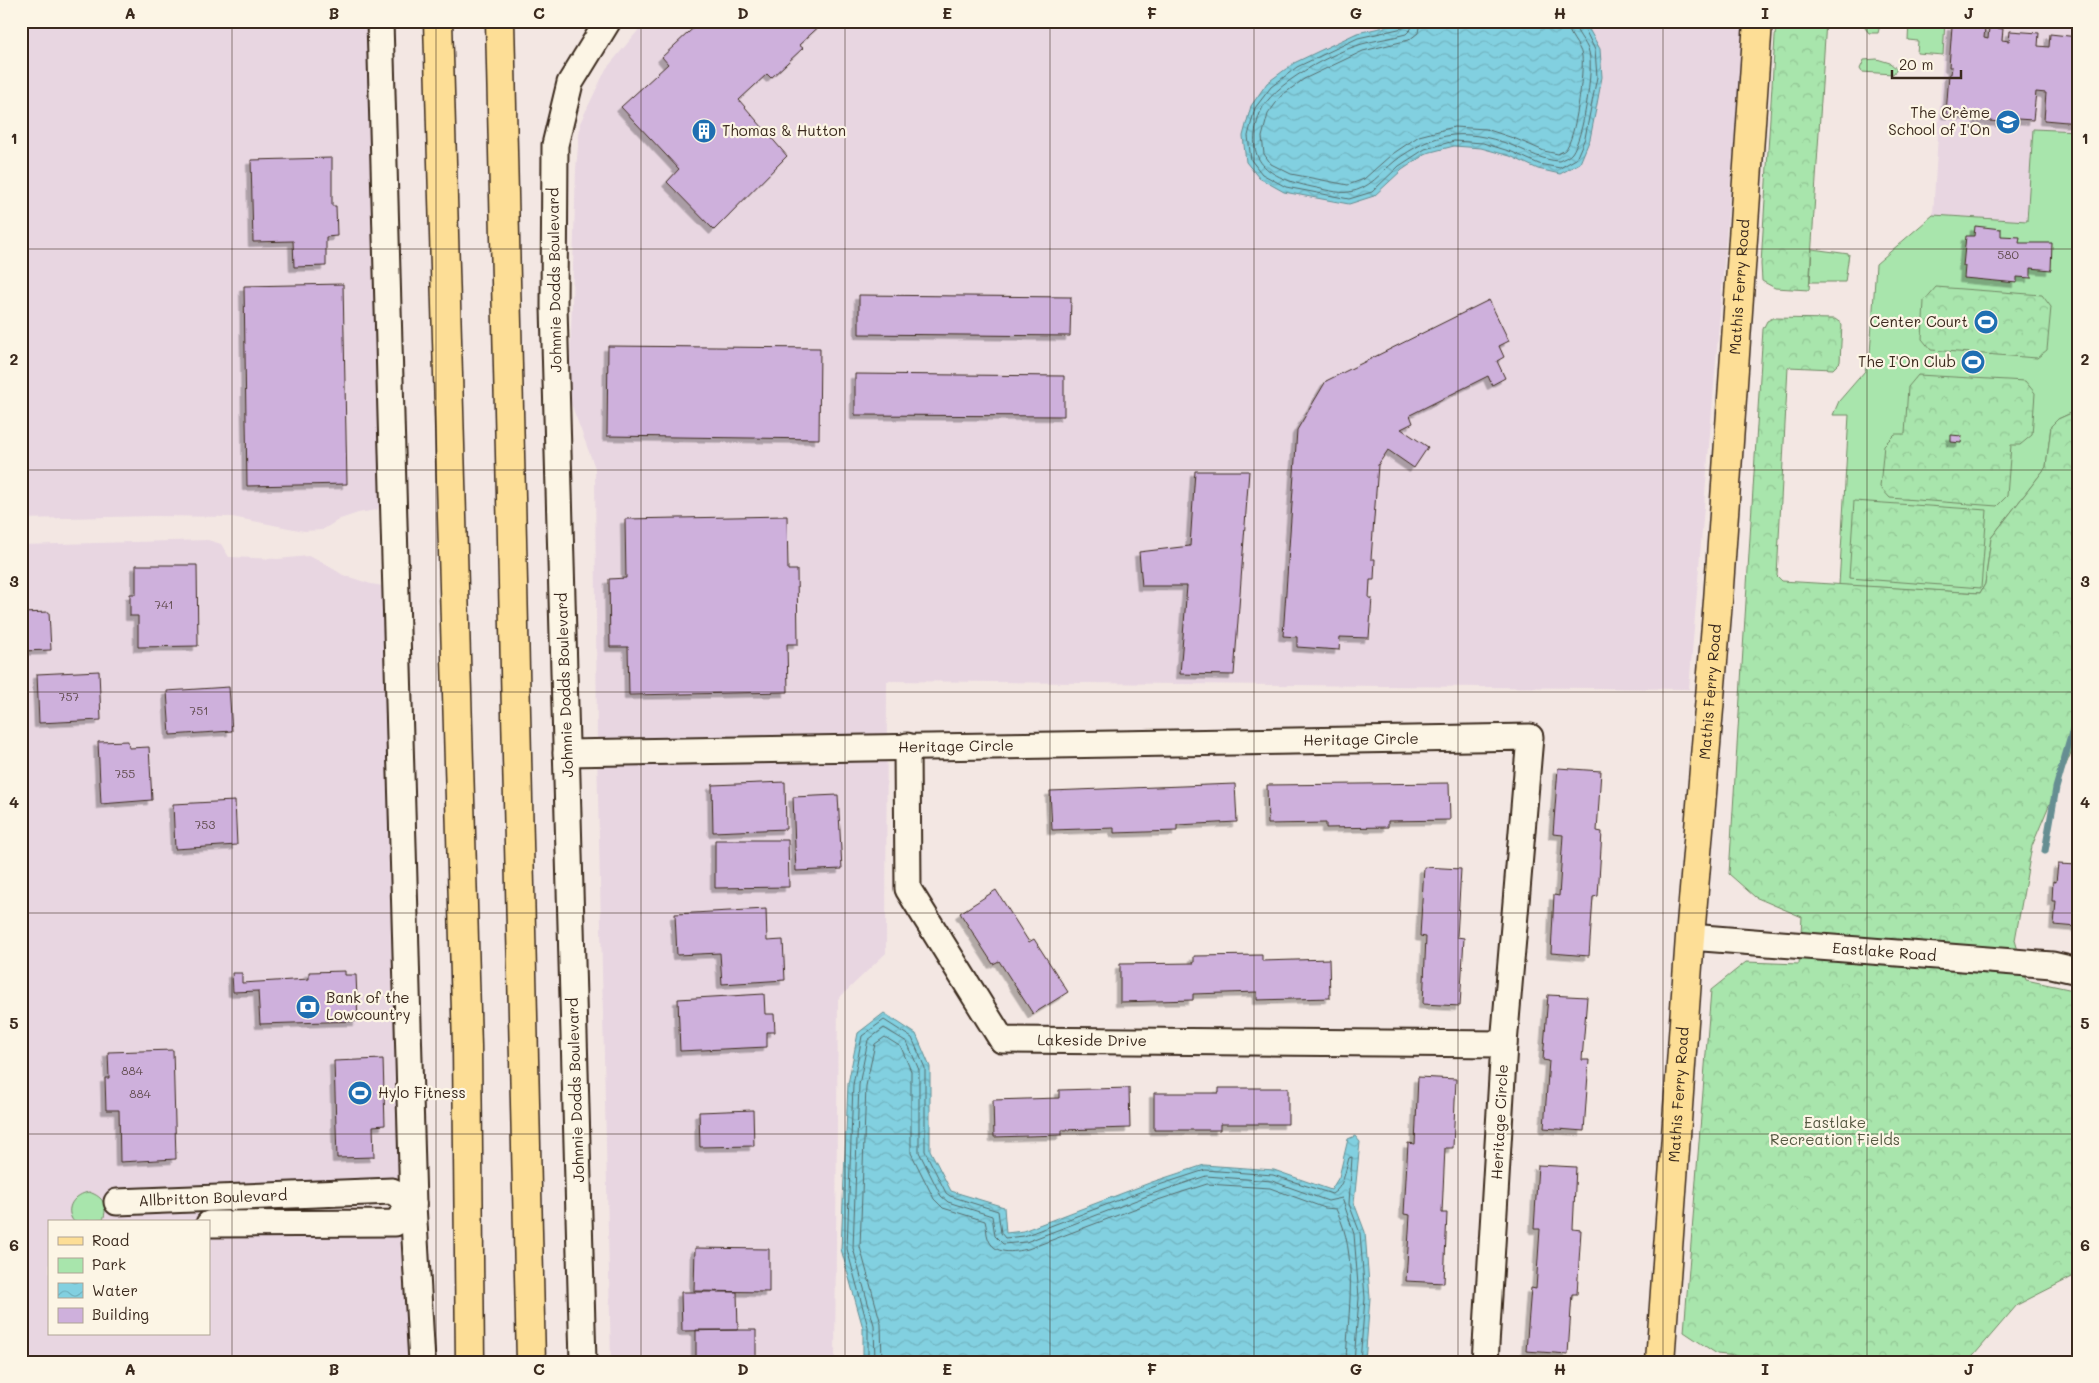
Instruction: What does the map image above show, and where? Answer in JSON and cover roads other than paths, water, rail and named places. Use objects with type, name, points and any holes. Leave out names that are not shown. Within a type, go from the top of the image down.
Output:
[{"type":"main road","points":[[438,21],[467,1046],[470,1362]]},
{"type":"main road","points":[[500,21],[531,1362]]},
{"type":"main road","name":"Mathis Ferry Road","points":[[1660,1362],[1690,937],[1720,581],[1758,21]]},
{"type":"street","points":[[380,21],[413,1204],[422,1362]]},
{"type":"street","name":"Johnnie Dodds Boulevard","points":[[583,1362],[554,307],[554,145],[570,83],[608,21]]},
{"type":"street","name":"Heritage Circle","points":[[566,752],[1530,737],[1504,1044],[1485,1362]]},
{"type":"street","name":"Lakeside Drive","points":[[907,746],[908,889],[1002,1040],[1504,1044]]},
{"type":"street","name":"Eastlake Road","points":[[1690,937],[2052,965],[2078,971]]},
{"type":"street","name":"Allbritton Boulevard","points":[[117,1202],[392,1191],[413,1204],[395,1223],[210,1224]]},
{"type":"street","name":"Allbritton Boulevard","points":[[310,1194],[310,1224]]},
{"type":"water","points":[[1412,21],[1585,22],[1600,49],[1602,77],[1590,139],[1580,163],[1560,174],[1538,169],[1510,156],[1481,148],[1454,146],[1427,153],[1402,170],[1374,196],[1349,204],[1284,192],[1259,178],[1246,162],[1243,136],[1251,106],[1267,83],[1294,63],[1357,33]]},
{"type":"water","points":[[884,1013],[916,1034],[930,1067],[930,1150],[951,1191],[1004,1207],[1006,1233],[1023,1231],[1152,1182],[1204,1165],[1274,1170],[1331,1190],[1339,1177],[1348,1139],[1355,1136],[1360,1142],[1354,1203],[1365,1232],[1370,1298],[1365,1362],[863,1362],[863,1328],[841,1249],[848,1084],[858,1033]]},
{"type":"waterway","points":[[2045,851],[2056,788],[2078,712]]},
{"type":"place","name":"The Crème School of I'On","points":[[2008,122]]},
{"type":"place","name":"Thomas & Hutton","points":[[704,131]]},
{"type":"place","name":"Center Court","points":[[1986,322]]},
{"type":"place","name":"The I'On Club","points":[[1973,362]]},
{"type":"place","name":"Bank of the Lowcountry","points":[[308,1007]]},
{"type":"place","name":"Hylo Fitness","points":[[360,1093]]},
{"type":"park label","name":"Eastlake Recreation Fields","points":[[1835,1132]]}]
